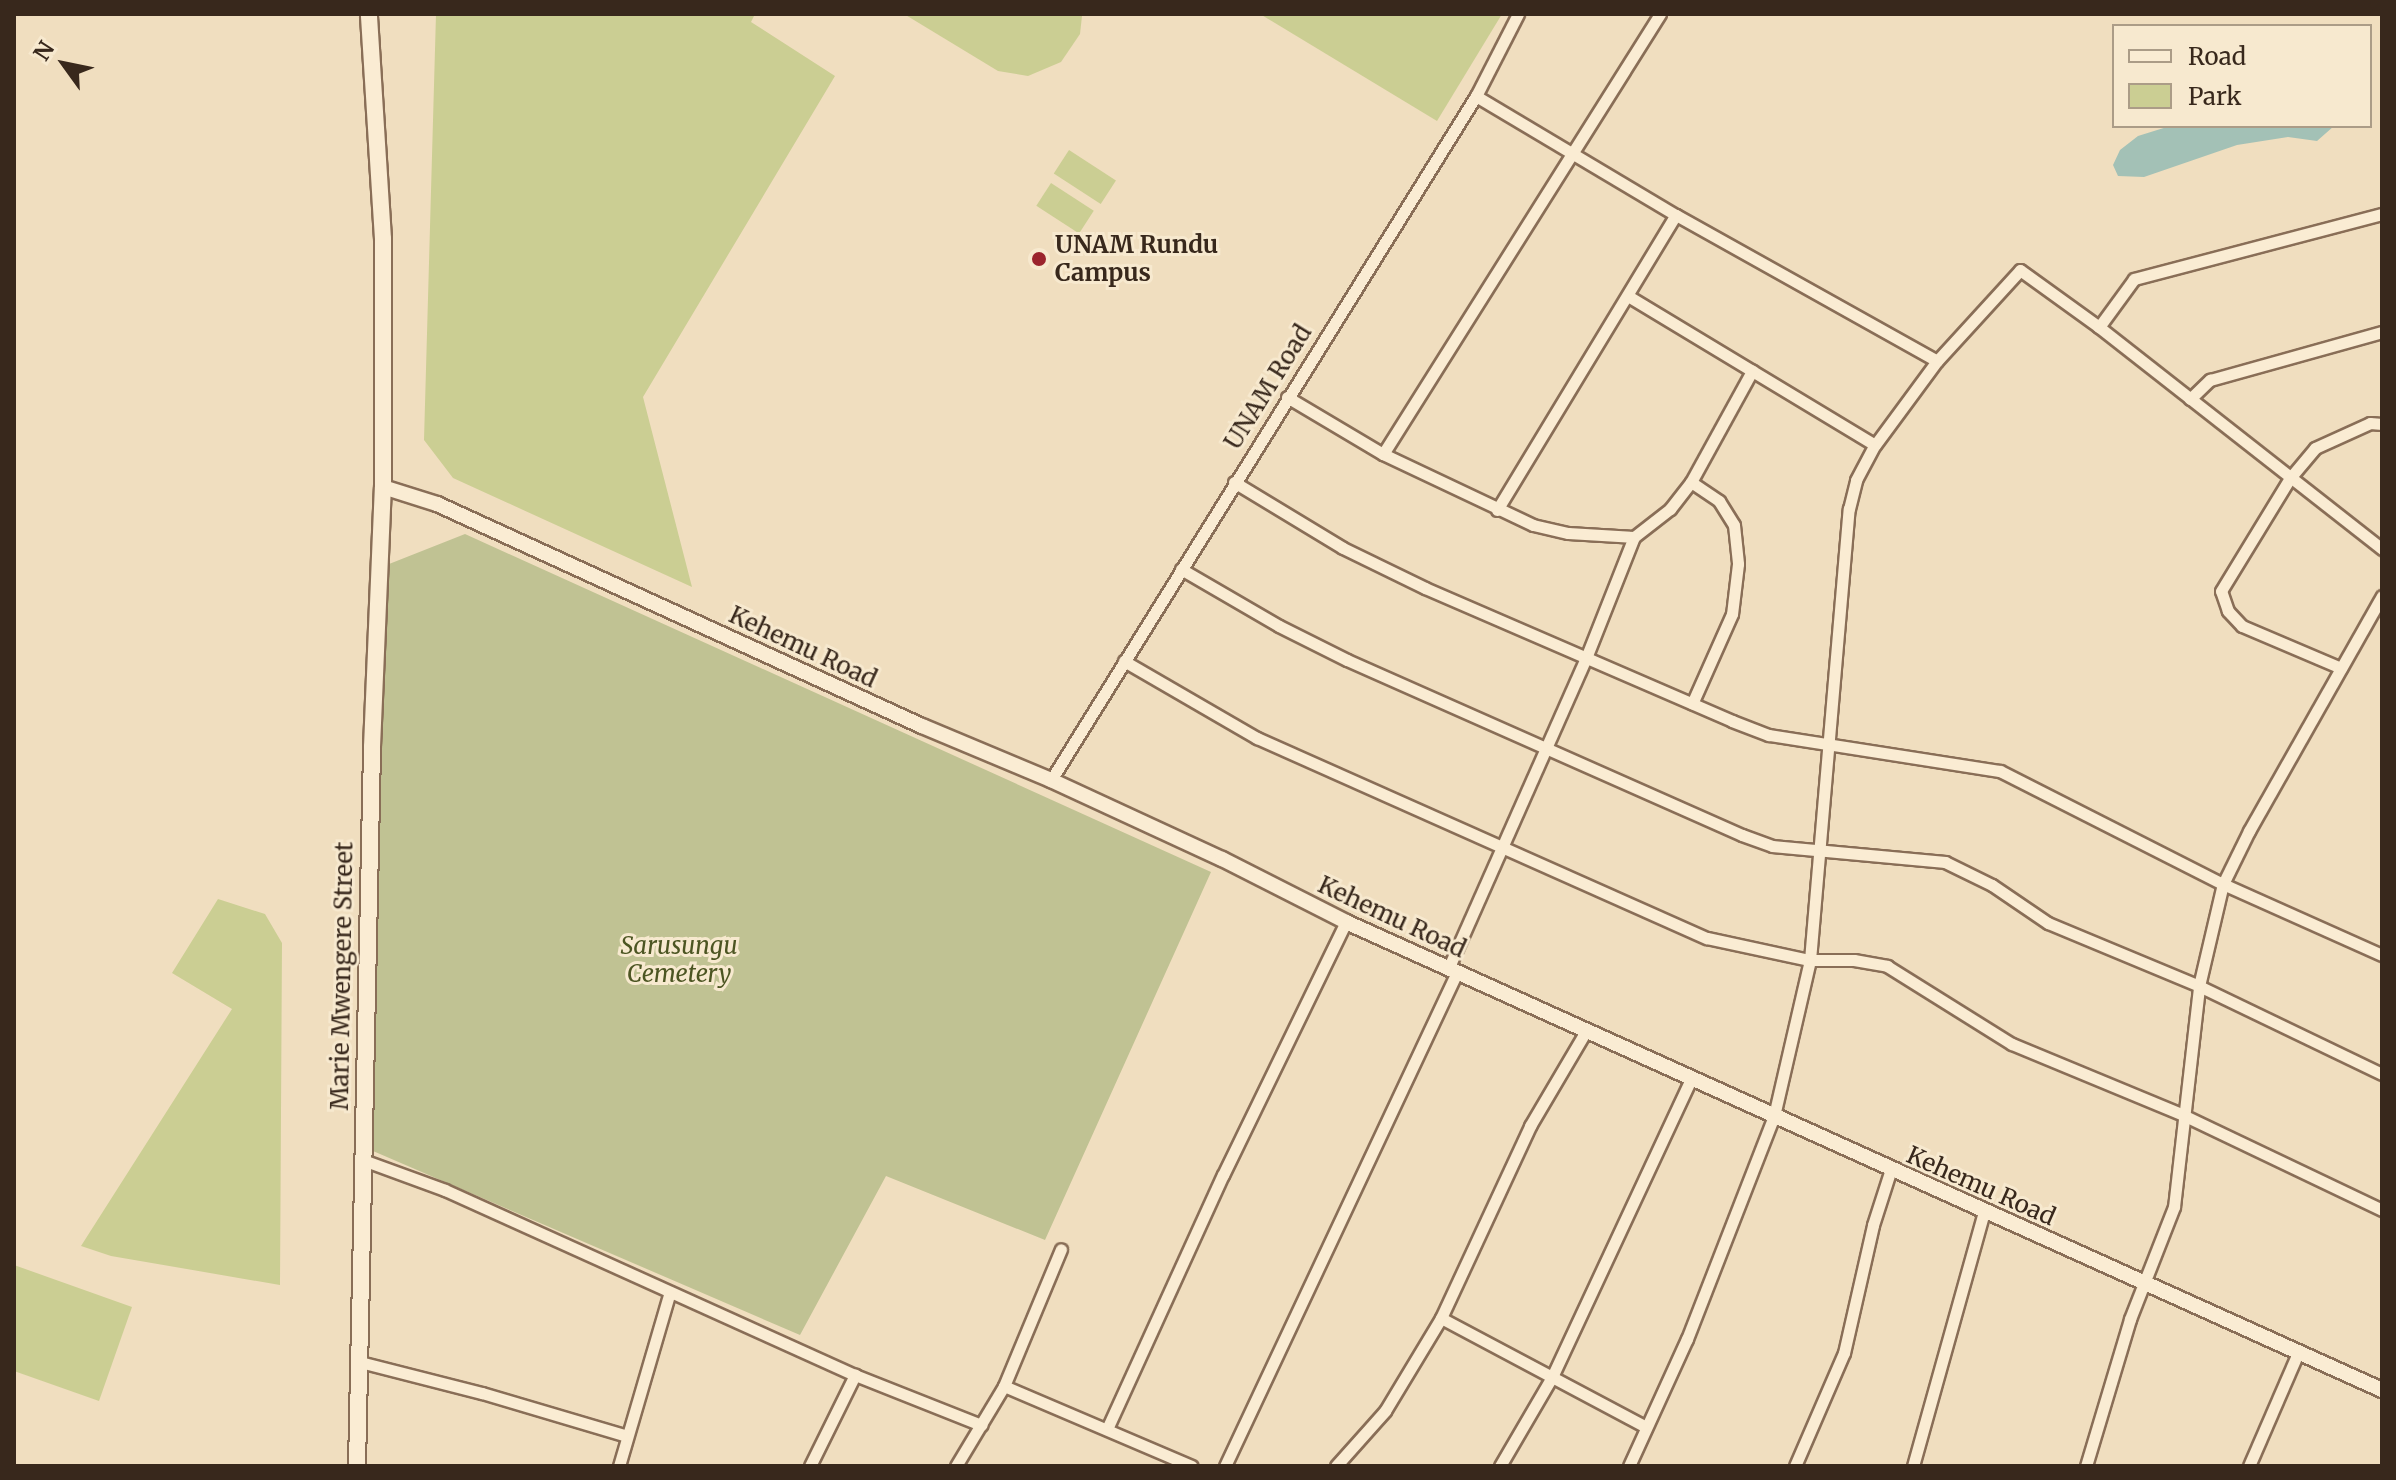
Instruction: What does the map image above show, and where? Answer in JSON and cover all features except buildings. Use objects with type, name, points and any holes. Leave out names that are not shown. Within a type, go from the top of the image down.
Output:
[{"type":"main road","name":"Marie Mwengere Street","points":[[357,1466],[372,747],[383,487],[383,239],[369,14]]},
{"type":"street","name":"UNAM Road","points":[[1051,780],[1476,96],[1518,14]]},
{"type":"street","points":[[1383,454],[1660,14]]},
{"type":"street","points":[[1476,96],[1676,215],[1937,361]]},
{"type":"street","points":[[2099,327],[2134,279],[2382,214]]},
{"type":"street","points":[[1497,510],[1676,215]]},
{"type":"street","points":[[1629,1466],[1687,1339],[1774,1116],[1810,960],[1849,509],[1856,480],[1875,445],[1937,361],[2020,270],[2099,327],[2382,549]]},
{"type":"street","points":[[1628,296],[1875,445]]},
{"type":"street","points":[[2190,399],[2210,380],[2382,332]]},
{"type":"street","points":[[1225,1466],[1453,970],[1634,537],[1670,509],[1691,482],[1752,371]]},
{"type":"street","points":[[1287,397],[1383,454],[1533,525],[1568,533],[1634,537]]},
{"type":"street","points":[[2341,668],[2242,626],[2228,611],[2221,591],[2290,478],[2315,448],[2370,423],[2382,424]]},
{"type":"street","points":[[1234,482],[1357,555],[1692,704],[1769,735],[2000,771],[2223,884],[2382,955]]},
{"type":"street","points":[[1691,482],[1719,501],[1734,525],[1738,564],[1732,614],[1692,704]]},
{"type":"street","name":"Kehemu Road","points":[[383,487],[437,504],[922,726],[1051,780],[1222,859],[1346,922],[2382,1390]]},
{"type":"street","points":[[1181,569],[1279,626],[1347,660],[1742,835],[1772,846],[1945,862],[1992,885],[2048,923],[2199,986],[2382,1074]]},
{"type":"street","points":[[2086,1466],[2130,1319],[2174,1207],[2199,986],[2223,884],[2382,596]]},
{"type":"street","points":[[1124,661],[1257,738],[1707,938],[1810,960],[1854,960],[1887,966],[2012,1044],[2183,1115],[2382,1210]]},
{"type":"street","points":[[1107,1429],[1223,1175],[1346,922]]},
{"type":"street","points":[[1336,1466],[1385,1411],[1441,1318],[1530,1126],[1586,1031]]},
{"type":"street","points":[[1500,1466],[1552,1377],[1691,1079]]},
{"type":"street","points":[[363,1160],[445,1190],[855,1375],[981,1425]]},
{"type":"street","points":[[1795,1466],[1844,1353],[1873,1225],[1891,1169]]},
{"type":"street","points":[[1913,1466],[1984,1212]]},
{"type":"street","points":[[956,1466],[1004,1386],[1061,1249]]},
{"type":"street","points":[[619,1466],[670,1292]]},
{"type":"street","points":[[1441,1318],[1646,1427]]},
{"type":"street","points":[[2249,1466],[2298,1353]]},
{"type":"street","points":[[360,1362],[482,1393],[627,1436]]},
{"type":"street","points":[[810,1466],[855,1375]]},
{"type":"street","points":[[1004,1386],[1107,1429],[1171,1462],[1192,1466]]},
{"type":"green space","points":[[436,14],[755,14],[751,22],[835,76],[643,397],[692,587],[453,478],[424,440]]},
{"type":"green space","points":[[904,14],[1082,16],[1080,34],[1061,62],[1028,76],[998,71]]},
{"type":"green space","points":[[1260,14],[1502,14],[1437,121]]},
{"type":"green space","points":[[1069,150],[1116,180],[1101,204],[1054,173]]},
{"type":"green space","points":[[1051,183],[1094,211],[1079,233],[1036,206]]},
{"type":"green space","name":"Sarusungu Cemetery","points":[[465,534],[1211,872],[1045,1240],[886,1176],[800,1335],[373,1151],[384,566]]},
{"type":"green space","points":[[218,899],[265,914],[282,943],[280,1285],[111,1256],[81,1246],[232,1009],[172,973]]},
{"type":"green space","points":[[14,1265],[132,1307],[99,1401],[14,1371]]},
{"type":"water","points":[[2164,128],[2332,128],[2317,141],[2288,137],[2237,145],[2144,177],[2118,176],[2113,165],[2120,150],[2138,136]]},
{"type":"place","name":"UNAM Rundu Campus","points":[[1039,259]]}]
